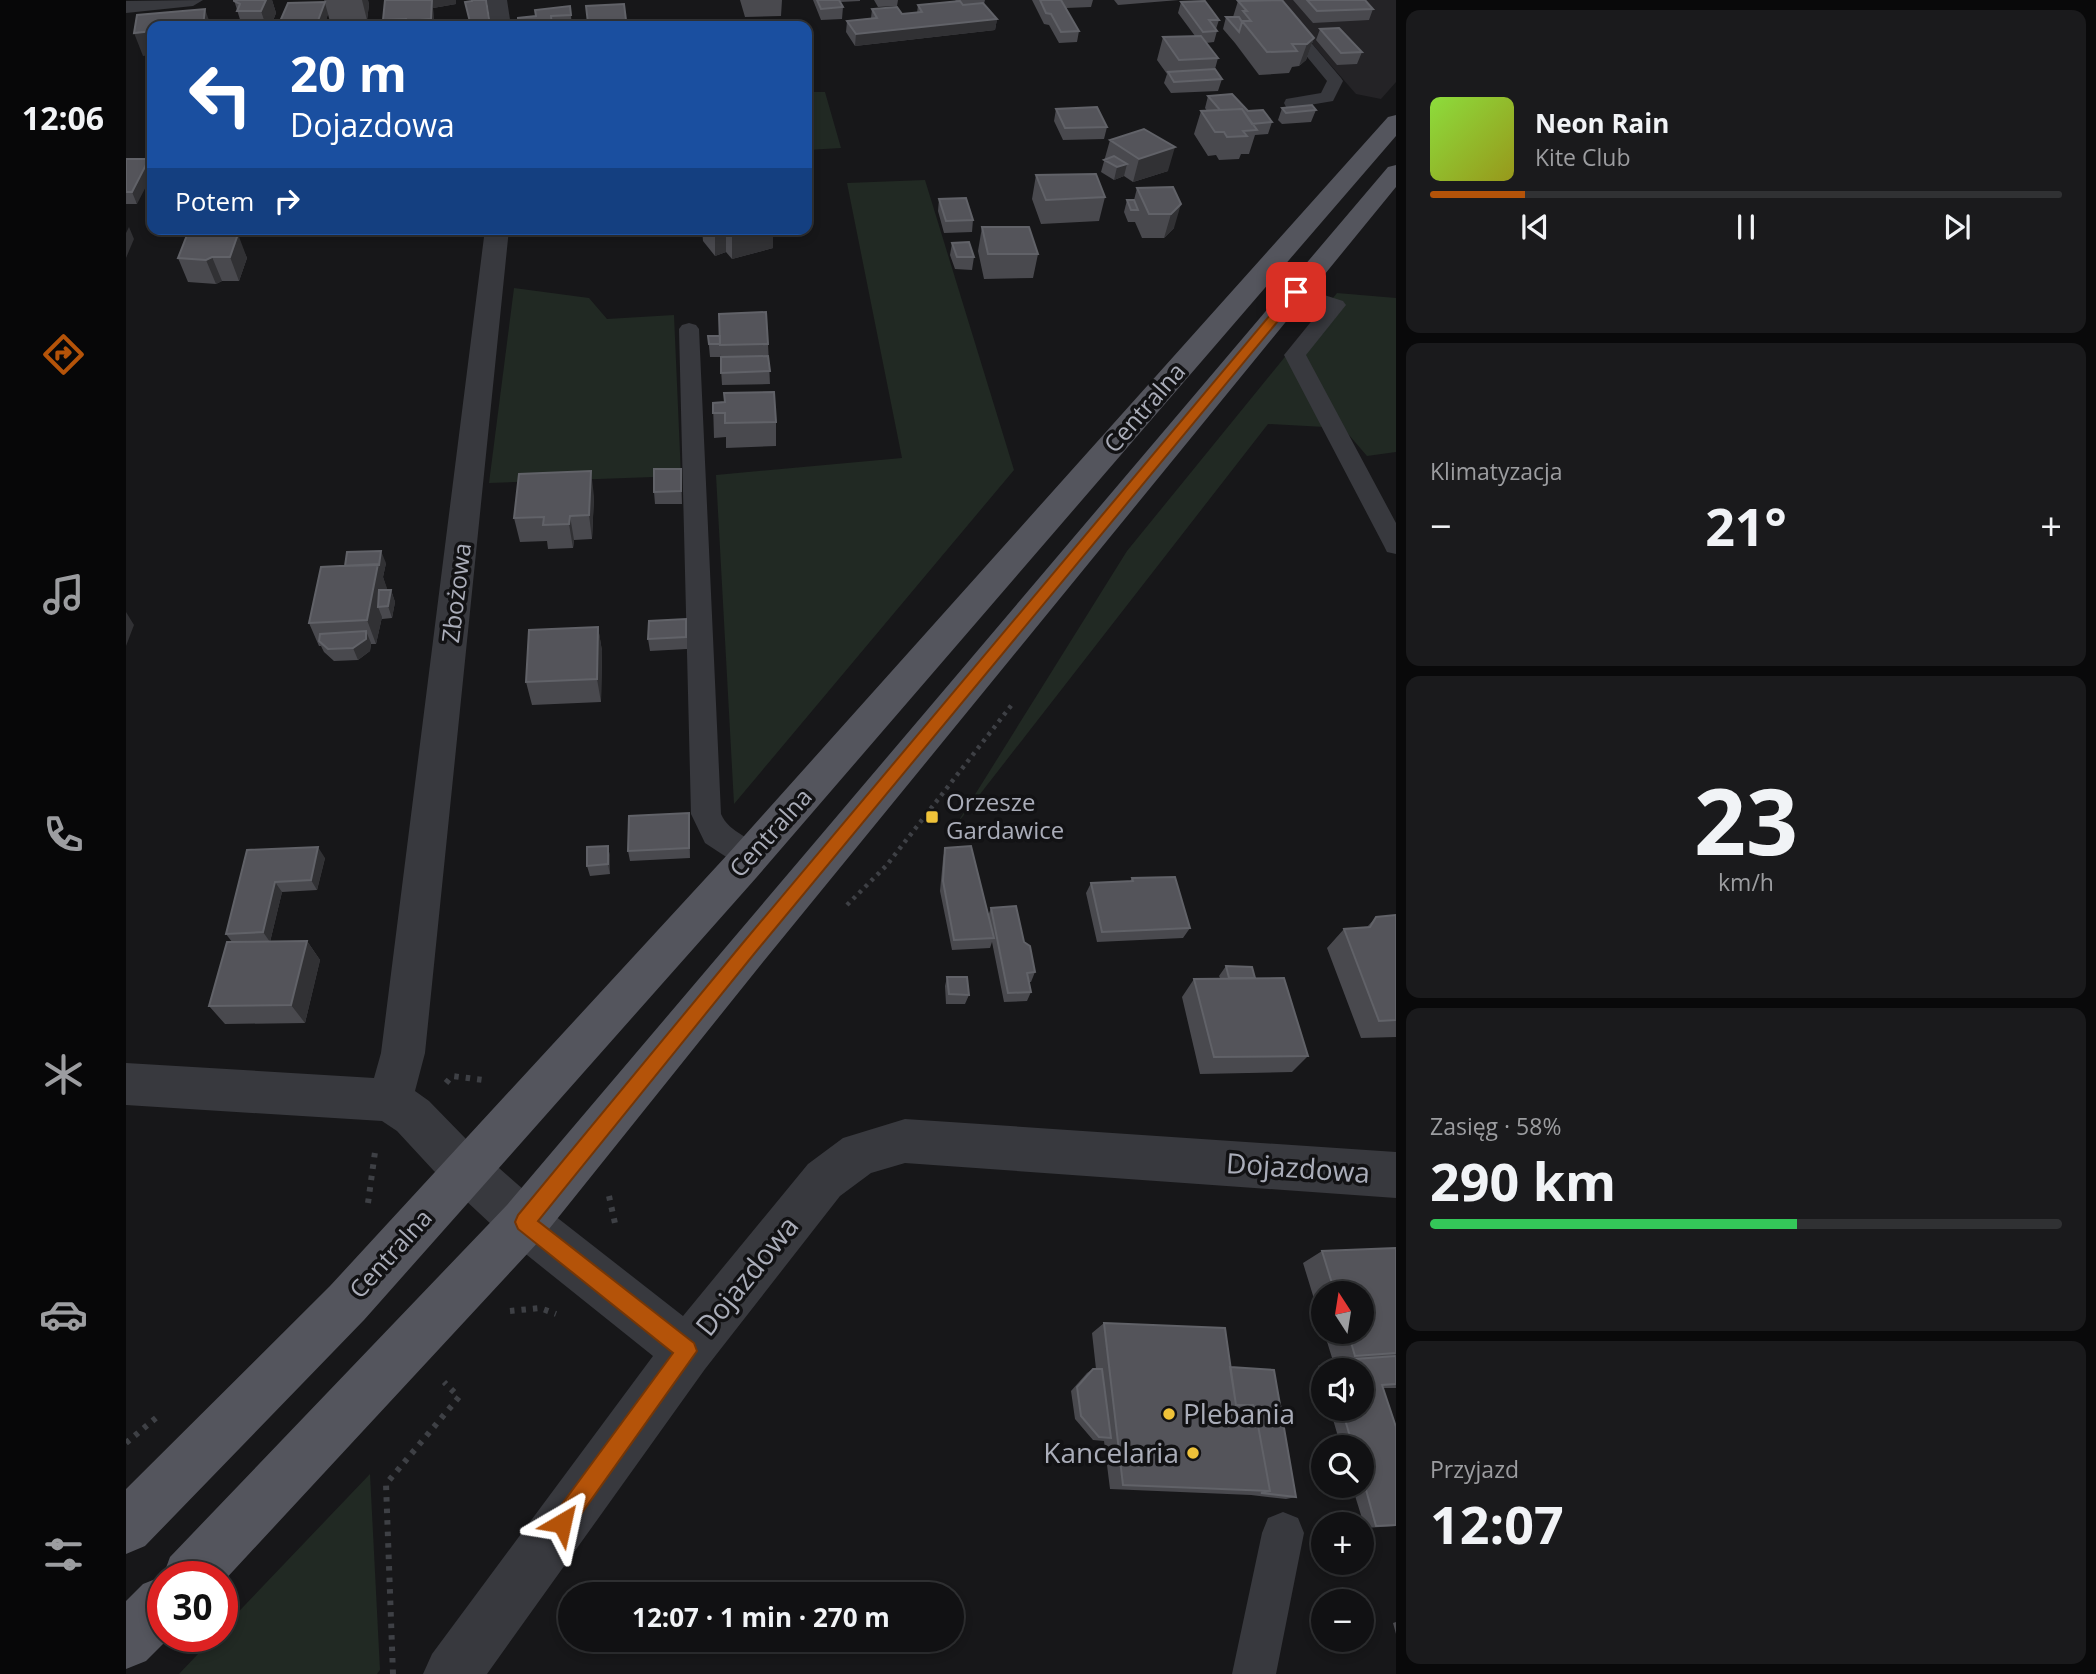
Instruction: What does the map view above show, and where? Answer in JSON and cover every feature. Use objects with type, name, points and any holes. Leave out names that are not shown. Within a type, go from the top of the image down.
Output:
[{"type":"main road","name":"Centralna","points":[[126,1527],[347,1303],[751,857],[1396,122]]},
{"type":"main road","name":"Centralna","points":[[205,1561],[524,1222],[1396,172]]},
{"type":"main road","points":[[126,1641],[147,1620]]},
{"type":"street","points":[[126,7],[194,0]]},
{"type":"street","points":[[497,0],[500,21]]},
{"type":"street","name":"Zbożowa","points":[[402,1108],[403,1053],[496,235]]},
{"type":"street","points":[[126,1084],[402,1108]]},
{"type":"street","name":"Dojazdowa","points":[[402,1108],[524,1222],[687,1351],[824,1180],[859,1154],[905,1141],[1396,1175]]},
{"type":"street","points":[[452,1674],[687,1351]]},
{"type":"lane","points":[[1267,0],[1335,81],[1327,97],[1292,103]]},
{"type":"lane","points":[[1296,292],[1336,305],[1295,355],[1396,545]]},
{"type":"lane","points":[[689,330],[706,814],[715,834],[751,857]]},
{"type":"lane","points":[[1254,1674],[1283,1533]]},
{"type":"path","points":[[364,1211],[369,1202],[375,1152],[402,1108]]},
{"type":"path","points":[[393,1674],[386,1484],[458,1397],[439,1376]]},
{"type":"path","points":[[126,1443],[168,1408]]},
{"type":"shaded area","points":[[1274,0],[1396,0],[1396,82],[1381,99],[1356,94]]},
{"type":"shaded area","points":[[812,92],[825,92],[841,148],[812,150]]},
{"type":"shaded area","points":[[925,180],[1014,470],[734,804],[716,475],[902,458],[847,183]]},
{"type":"shaded area","points":[[514,288],[589,298],[607,319],[674,315],[681,476],[489,483]]},
{"type":"shaded area","points":[[1337,293],[1396,298],[1396,452],[1367,456],[1343,428],[1268,424],[956,825],[1127,551]]},
{"type":"shaded area","points":[[370,1474],[380,1670],[377,1674],[179,1674],[200,1652],[238,1652],[238,1612]]},
{"type":"building","points":[[234,0],[266,0],[261,11],[237,11],[240,4]]},
{"type":"building","points":[[385,0],[432,0],[431,19],[383,20]]},
{"type":"building","points":[[486,0],[489,21],[470,21],[465,2]]},
{"type":"building","points":[[817,0],[839,0],[843,7],[821,9]]},
{"type":"building","points":[[1040,0],[1061,0],[1079,31],[1061,32],[1051,14],[1046,13]]},
{"type":"building","points":[[1282,0],[1314,38],[1307,44],[1292,44],[1297,51],[1267,52],[1242,21],[1251,21],[1238,1]]},
{"type":"building","points":[[1307,0],[1365,0],[1373,9],[1317,11]]},
{"type":"building","points":[[960,1],[963,5],[983,3],[997,19],[856,34],[847,21],[877,18],[872,9],[897,7],[902,14],[922,12],[918,5]]},
{"type":"building","points":[[1205,1],[1219,20],[1209,20],[1217,31],[1203,32],[1181,2]]},
{"type":"building","points":[[325,2],[318,21],[280,21],[288,3]]},
{"type":"building","points":[[624,4],[626,20],[588,21],[586,6]]},
{"type":"building","points":[[570,6],[571,15],[551,16],[552,21],[518,21],[518,18],[536,16],[535,10]]},
{"type":"building","points":[[205,9],[204,21],[147,21],[147,32],[134,33],[137,15]]},
{"type":"building","points":[[1226,17],[1239,17],[1242,22],[1239,32]]},
{"type":"building","points":[[1339,28],[1362,52],[1341,53],[1320,29]]},
{"type":"building","points":[[1201,36],[1218,58],[1179,60],[1163,37]]},
{"type":"building","points":[[1215,69],[1222,79],[1174,82],[1168,72]]},
{"type":"building","points":[[1232,94],[1248,111],[1263,110],[1272,122],[1252,124],[1242,109],[1220,110],[1208,96]]},
{"type":"building","points":[[1312,105],[1316,110],[1286,113],[1282,108]]},
{"type":"building","points":[[1097,107],[1107,127],[1065,128],[1056,109]]},
{"type":"building","points":[[1242,109],[1257,130],[1243,131],[1247,136],[1227,137],[1224,132],[1215,132],[1201,111]]},
{"type":"building","points":[[1144,129],[1175,147],[1139,159],[1110,140]]},
{"type":"building","points":[[1114,156],[1127,164],[1117,167],[1104,160]]},
{"type":"building","points":[[126,159],[147,159],[132,192],[126,192]]},
{"type":"building","points":[[1096,174],[1105,197],[1046,200],[1036,175]]},
{"type":"building","points":[[1173,187],[1181,204],[1171,214],[1149,214],[1137,188]]},
{"type":"building","points":[[966,198],[973,220],[946,221],[939,199]]},
{"type":"building","points":[[1127,200],[1134,200],[1138,210],[1131,210]]},
{"type":"building","points":[[982,227],[1029,227],[1038,254],[988,254]]},
{"type":"building","points":[[187,235],[238,235],[230,257],[212,257],[206,260],[178,258]]},
{"type":"building","points":[[969,242],[974,257],[957,257],[952,243]]},
{"type":"building","points":[[766,312],[768,344],[720,345],[719,314]]},
{"type":"building","points":[[708,336],[720,336],[720,344],[709,344]]},
{"type":"building","points":[[768,356],[770,371],[721,373],[721,357]]},
{"type":"building","points":[[774,392],[776,422],[725,423],[725,413],[713,413],[713,403],[725,402],[724,393]]},
{"type":"building","points":[[654,469],[681,469],[681,491],[654,492]]},
{"type":"building","points":[[591,471],[589,515],[570,516],[569,524],[543,525],[544,517],[514,518],[519,474]]},
{"type":"building","points":[[381,551],[379,565],[345,566],[347,552]]},
{"type":"building","points":[[378,564],[367,620],[309,623],[321,567]]},
{"type":"building","points":[[379,590],[391,590],[388,606],[378,607]]},
{"type":"building","points":[[686,619],[686,637],[648,639],[649,621]]},
{"type":"building","points":[[598,627],[597,679],[526,682],[529,630]]},
{"type":"building","points":[[366,631],[366,639],[353,648],[328,649],[319,641],[320,634]]},
{"type":"building","points":[[689,813],[689,848],[628,851],[629,816]]},
{"type":"building","points":[[608,846],[608,864],[587,866],[587,847]]},
{"type":"building","points":[[971,846],[994,938],[954,940],[943,881],[945,848]]},
{"type":"building","points":[[318,847],[311,880],[275,882],[263,932],[226,934],[247,850]]},
{"type":"building","points":[[1175,877],[1190,928],[1102,932],[1091,883]]},
{"type":"building","points":[[1016,906],[1024,942],[1030,946],[1035,972],[1027,973],[1031,992],[1008,993],[991,908]]},
{"type":"building","points":[[1396,915],[1396,1020],[1379,1021],[1344,929],[1370,927],[1376,917]]},
{"type":"building","points":[[307,941],[291,1005],[209,1006],[227,942]]},
{"type":"building","points":[[1226,966],[1252,967],[1255,978],[1229,978]]},
{"type":"building","points":[[947,977],[967,977],[969,995],[949,994]]},
{"type":"building","points":[[1284,978],[1308,1056],[1214,1057],[1194,979]]},
{"type":"building","points":[[1396,1248],[1396,1353],[1355,1356],[1352,1344],[1374,1344],[1374,1281],[1331,1281],[1322,1251]]},
{"type":"building","name":"Plebania","points":[[1104,1323],[1225,1328],[1236,1405],[1253,1405],[1255,1409],[1270,1491],[1123,1485]]},
{"type":"building","points":[[1396,1356],[1396,1384],[1382,1385],[1396,1427],[1396,1525],[1376,1526],[1368,1498],[1374,1498],[1374,1435],[1350,1435],[1345,1421],[1374,1421],[1374,1358],[1369,1358]]},
{"type":"building","points":[[1230,1367],[1274,1370],[1296,1497],[1261,1493],[1270,1491],[1255,1409],[1253,1405],[1236,1405]]},
{"type":"building","points":[[1093,1369],[1102,1369],[1111,1438],[1099,1437],[1081,1416],[1077,1387]]},
{"type":"place","name":"Orzesze Gardawice","points":[[932,817]]},
{"type":"place","name":"Plebania","points":[[1169,1414]]},
{"type":"place","name":"Kancelaria","points":[[1193,1453]]},
{"type":"route","points":[[562,1523],[687,1351],[524,1222],[1296,292]]}]
